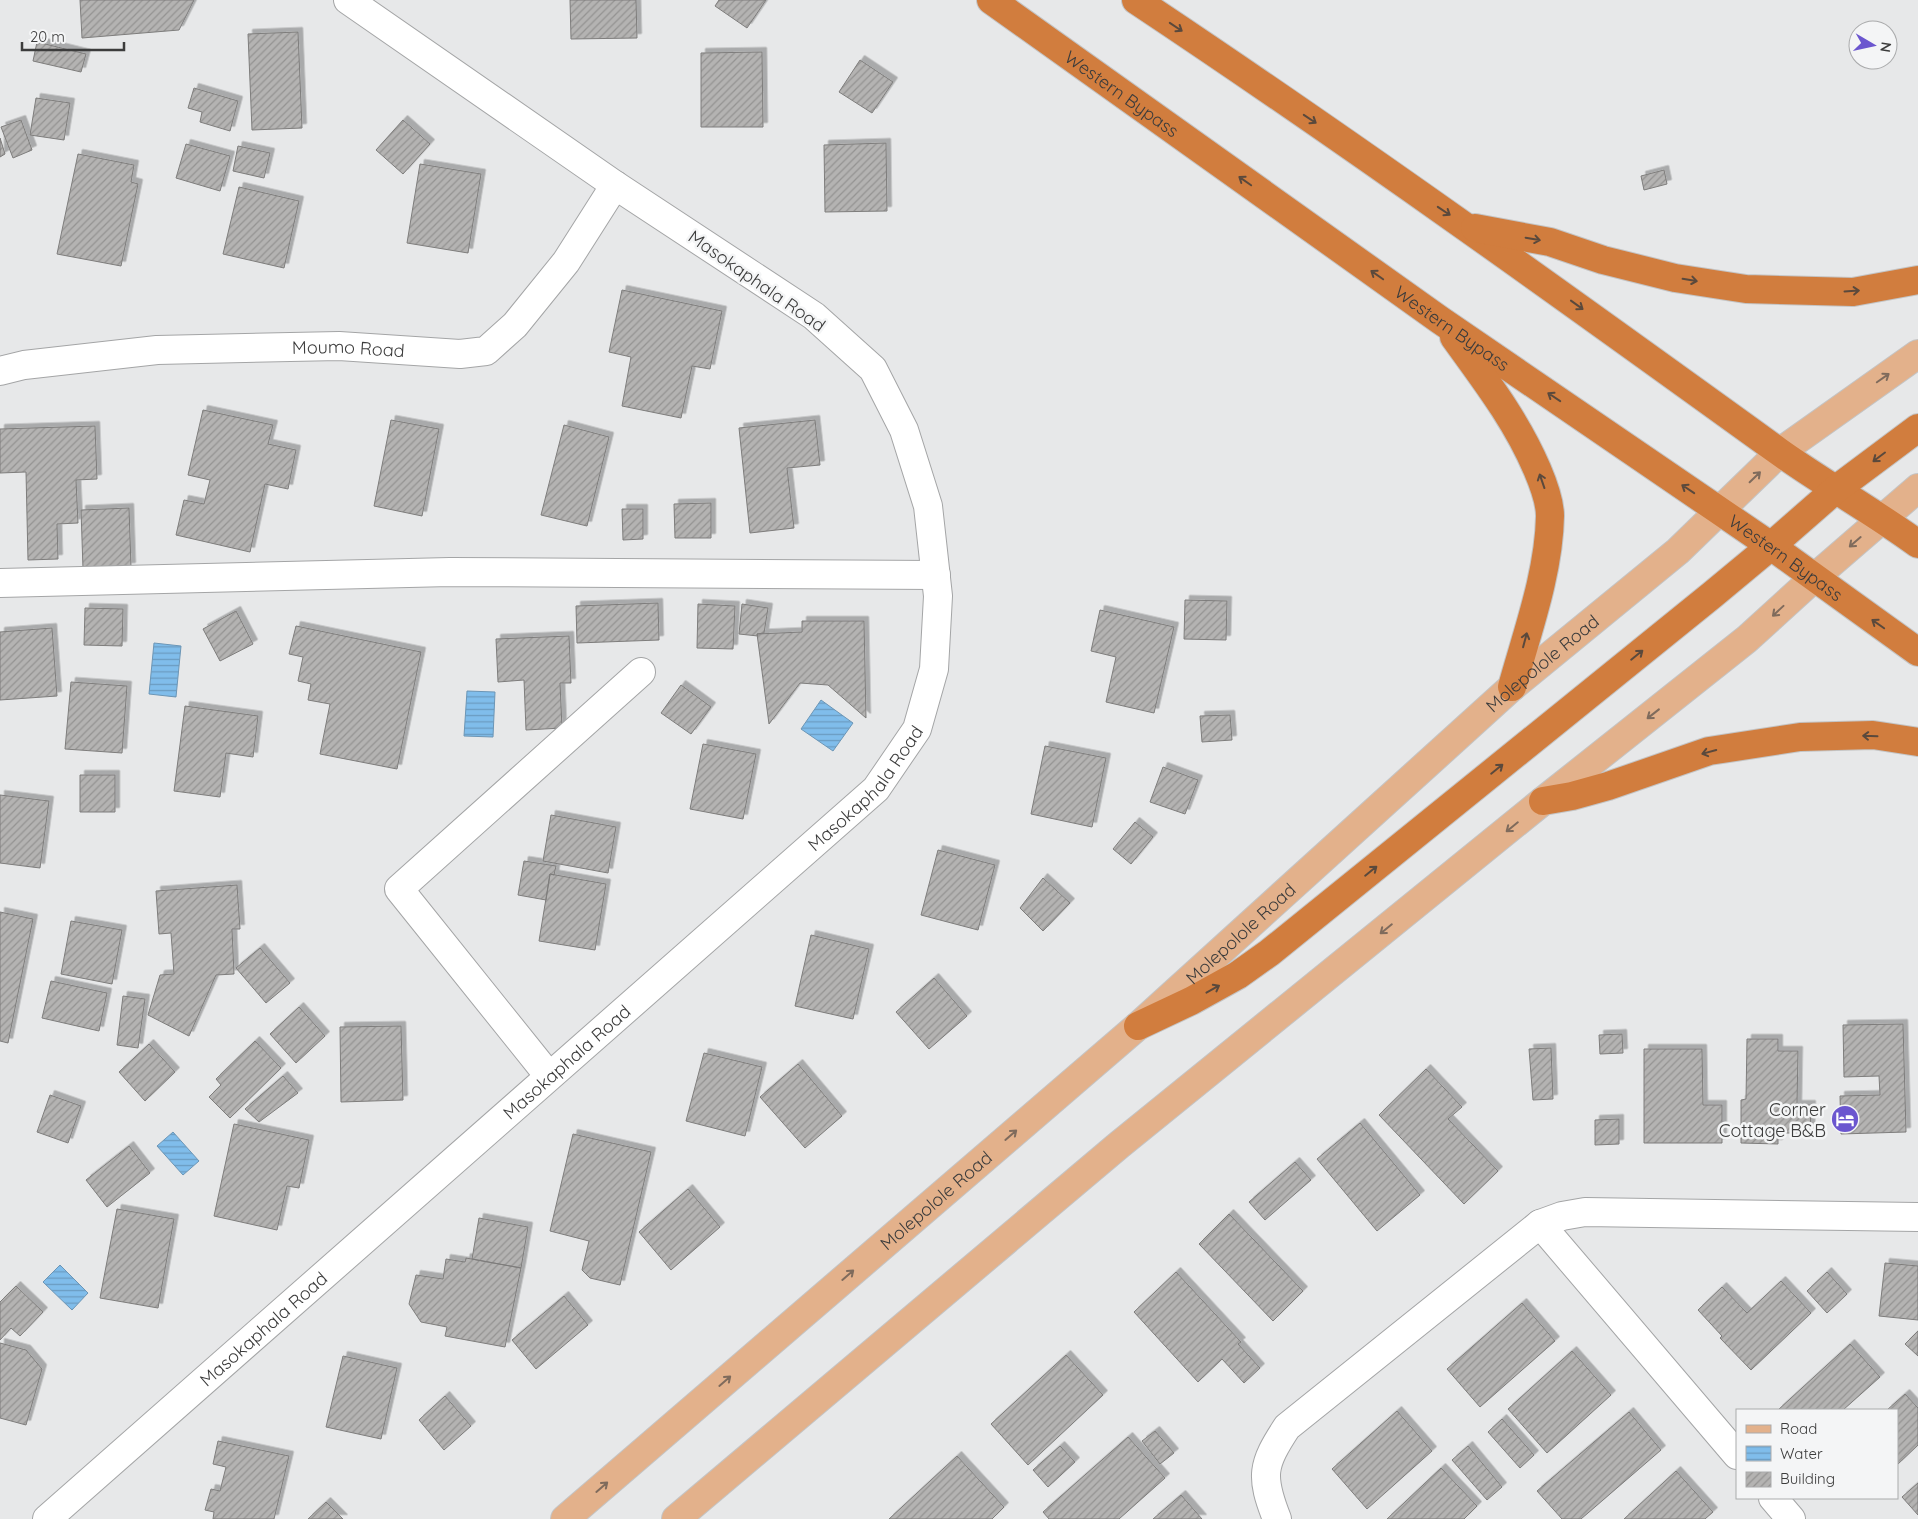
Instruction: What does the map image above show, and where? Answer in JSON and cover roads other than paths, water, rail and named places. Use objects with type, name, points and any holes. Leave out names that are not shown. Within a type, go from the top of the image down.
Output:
[{"type":"highway","name":"Western Bypass","points":[[991,0],[1440,320],[1771,546],[1918,652]]},
{"type":"highway","points":[[1136,0],[1468,227],[1780,452],[1835,490],[1883,518],[1918,544]]},
{"type":"highway","points":[[1468,227],[1550,242],[1603,260],[1675,278],[1746,289],[1853,292],[1918,280]]},
{"type":"highway","points":[[1440,320],[1496,393],[1526,442],[1544,484],[1550,515],[1544,566],[1512,687]]},
{"type":"highway","points":[[1138,1026],[1191,1001],[1238,975],[1269,953],[1771,546],[1835,490],[1918,428]]},
{"type":"highway","points":[[1543,802],[1608,786],[1710,751],[1800,737],[1873,736],[1918,742]]},
{"type":"main road","name":"Molepolole Road","points":[[565,1519],[1138,1026],[1512,687],[1678,551],[1780,452],[1918,354]]},
{"type":"main road","points":[[676,1519],[1119,1145],[1747,639],[1918,488]]},
{"type":"street","name":"Masokaphala Road","points":[[48,1519],[876,788],[917,729],[934,669],[938,596],[928,506],[904,430],[873,369],[814,316],[615,185],[348,0]]},
{"type":"street","name":"Moumo Road","points":[[0,371],[24,365],[156,350],[339,346],[460,354],[486,351],[515,325],[566,262],[615,185]]},
{"type":"street","points":[[0,583],[450,572],[936,576]]},
{"type":"street","points":[[549,1076],[399,889],[641,672]]},
{"type":"street","points":[[1277,1519],[1267,1495],[1266,1467],[1275,1445],[1287,1427],[1540,1224],[1562,1216],[1585,1212],[1918,1216]]},
{"type":"street","points":[[1540,1224],[1736,1454]]},
{"type":"street","points":[[1774,1499],[1791,1519]]},
{"type":"water","points":[[154,643],[181,646],[176,697],[149,694]]},
{"type":"water","points":[[467,691],[495,692],[493,737],[464,736]]},
{"type":"water","points":[[821,700],[853,723],[833,751],[801,729]]},
{"type":"water","points":[[173,1132],[199,1161],[183,1175],[157,1146]]},
{"type":"water","points":[[60,1265],[88,1293],[72,1310],[43,1282]]},
{"type":"place","name":"Corner Cottage B&B","points":[[1845,1119]]}]
